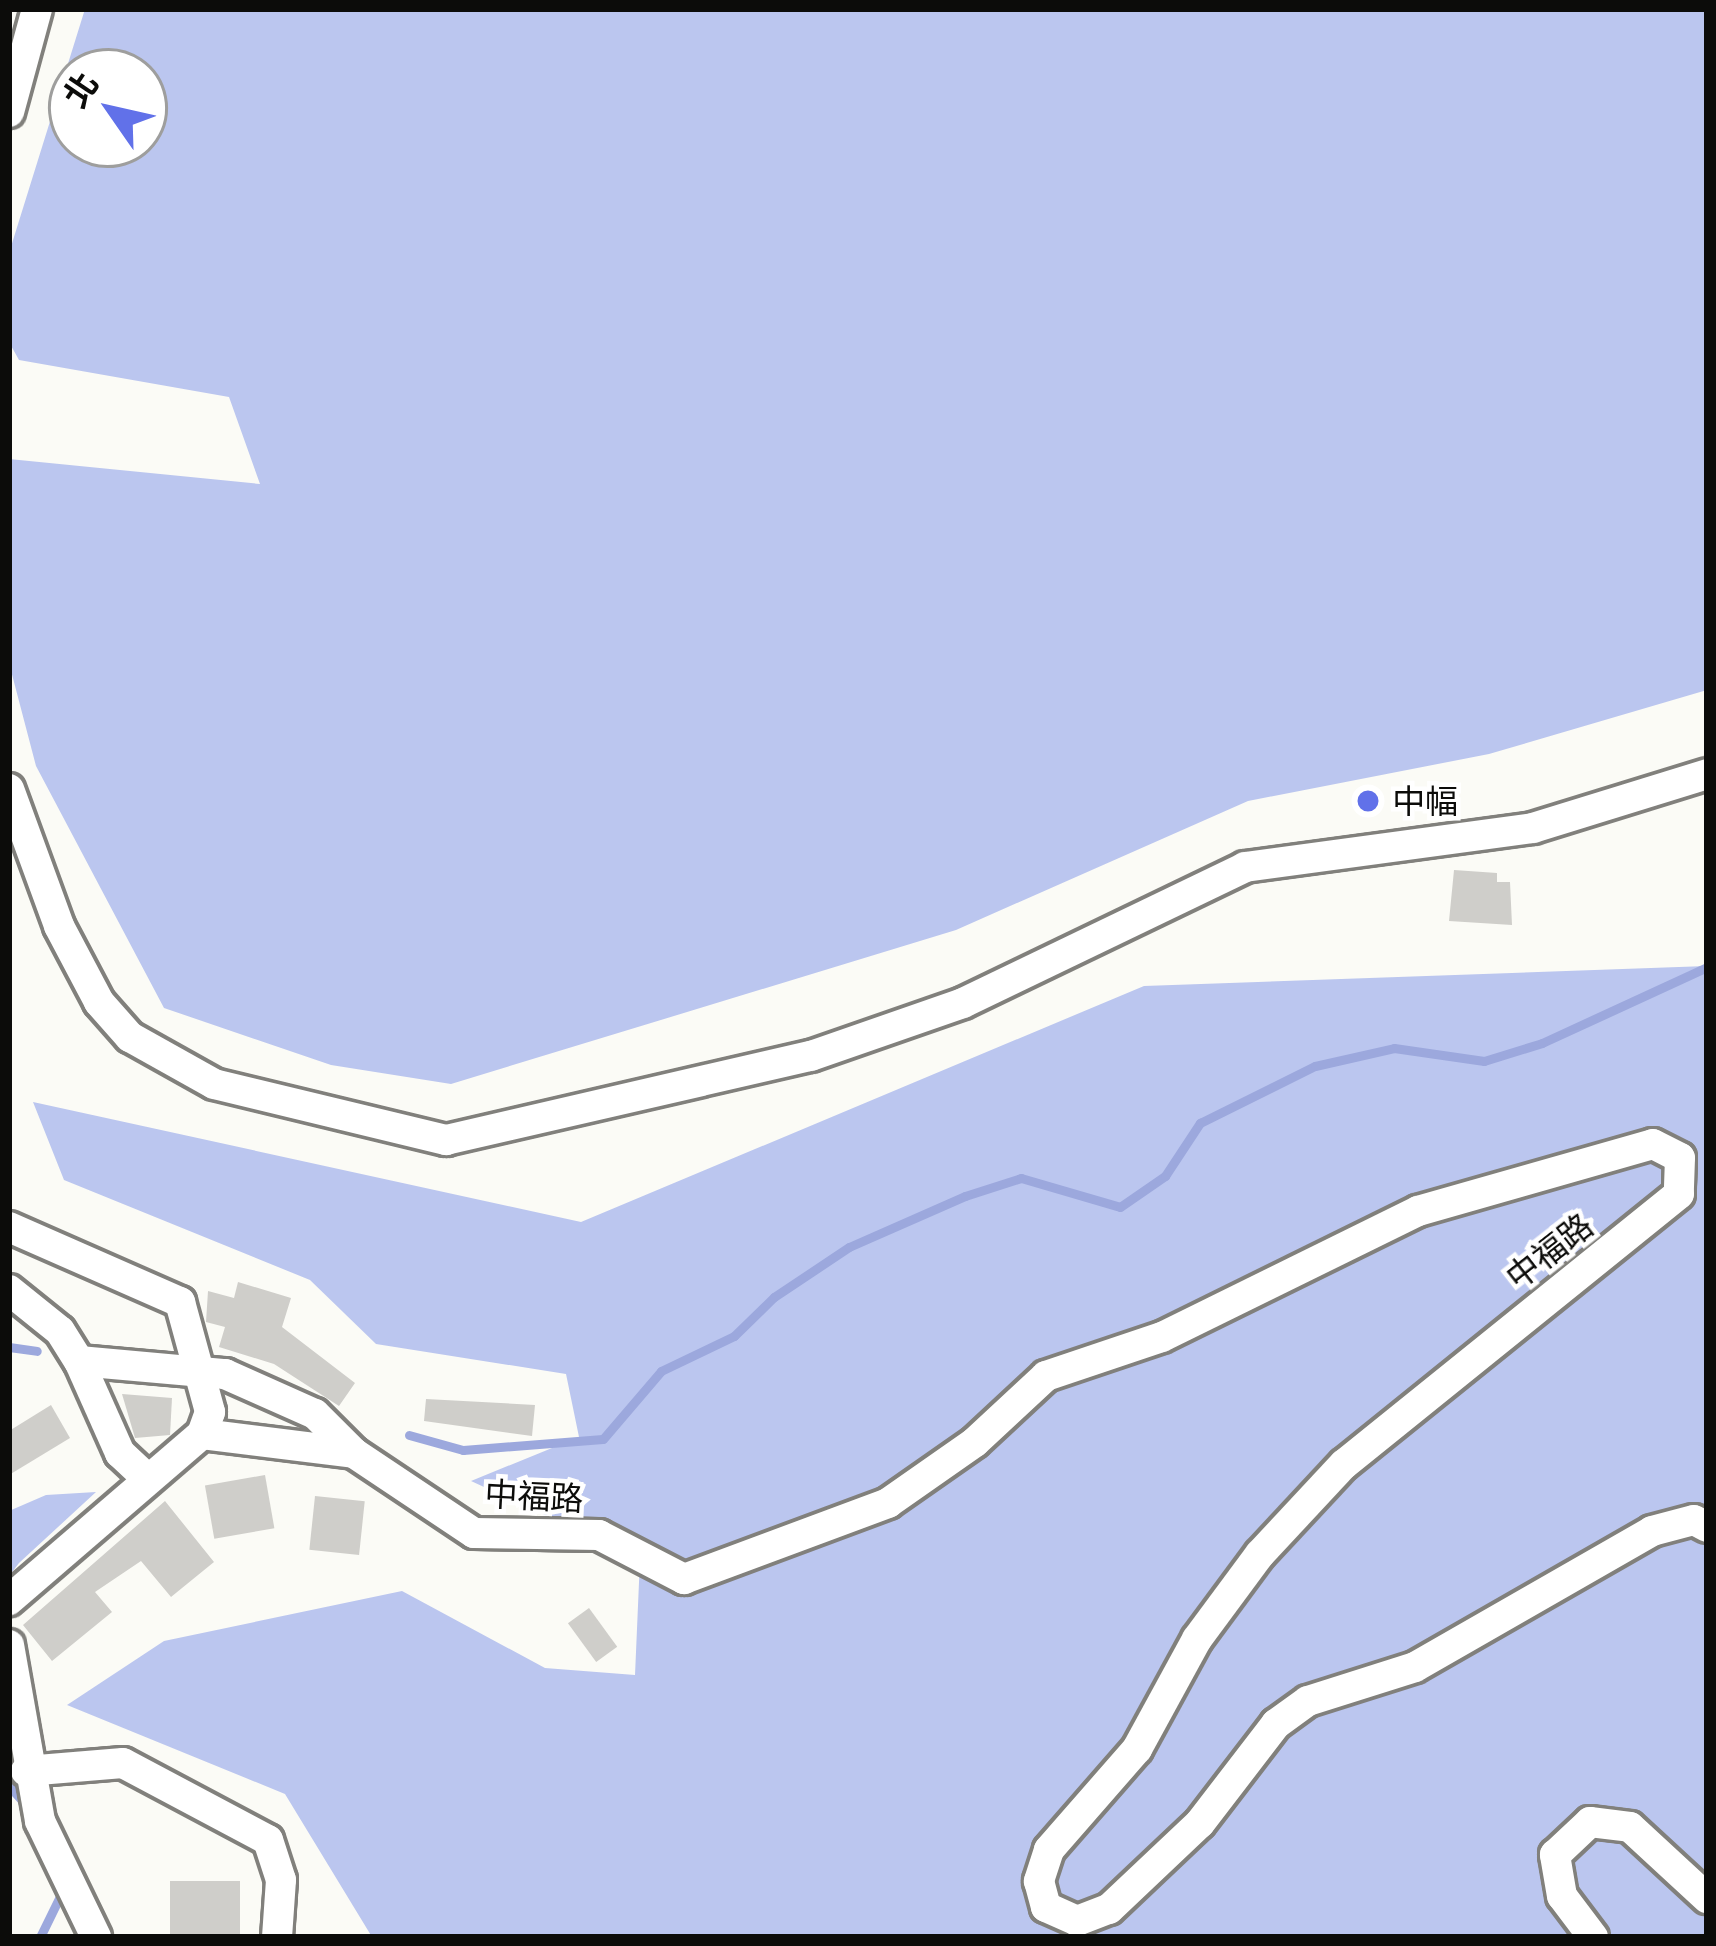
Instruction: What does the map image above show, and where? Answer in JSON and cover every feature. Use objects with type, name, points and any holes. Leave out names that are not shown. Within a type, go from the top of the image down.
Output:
[{"type":"street","points":[[9,112],[37,9]]},
{"type":"street","points":[[9,789],[59,926],[100,1002],[130,1037],[214,1084],[446,1140],[811,1056],[963,1004],[1245,867],[1533,828],[1707,774]]},
{"type":"street","name":"中福路","points":[[79,1361],[225,1374],[315,1414],[354,1453],[474,1533],[599,1535],[684,1579],[889,1503],[975,1442],[1046,1376],[1162,1337],[1418,1211],[1653,1144],[1680,1158],[1679,1194],[1344,1464],[1260,1554],[1197,1639],[1137,1749],[1049,1850],[1039,1882],[1046,1907],[1077,1921],[1109,1909],[1200,1823],[1276,1724],[1308,1701],[1415,1667],[1652,1531],[1694,1520],[1707,1527]]},
{"type":"street","points":[[9,1227],[180,1302],[210,1412],[202,1434],[9,1600]]},
{"type":"street","points":[[9,1290],[60,1331],[79,1361],[120,1453],[148,1479]]},
{"type":"street","name":"中福路","points":[[202,1434],[354,1453]]},
{"type":"street","points":[[9,1646],[26,1771],[40,1821],[95,1937]]},
{"type":"street","points":[[26,1771],[123,1763],[268,1840],[281,1880],[277,1937]]},
{"type":"street","points":[[1593,1937],[1562,1896],[1555,1855],[1590,1822],[1630,1827],[1707,1898]]},
{"type":"shaded area","points":[[85,9],[1707,9],[1707,690],[1489,754],[1248,801],[956,930],[451,1084],[331,1065],[164,1008],[36,766],[9,663],[9,459],[260,484],[229,397],[19,360],[9,342],[9,253],[48,128],[48,168],[168,168],[168,48],[73,48]]},
{"type":"shaded area","points":[[1707,966],[1707,1937],[372,1937],[285,1794],[67,1705],[164,1641],[402,1591],[545,1668],[635,1675],[640,1559],[471,1481],[579,1437],[566,1374],[376,1344],[310,1280],[64,1180],[33,1102],[581,1222],[1144,986]]},
{"type":"shaded area","points":[[96,1492],[9,1576],[9,1511],[46,1495]]},
{"type":"building","points":[[1454,870],[1497,873],[1497,882],[1510,882],[1512,925],[1449,921]]},
{"type":"building","points":[[238,1282],[291,1298],[282,1327],[355,1383],[339,1406],[274,1364],[219,1347],[225,1327],[206,1322],[208,1291],[234,1298]]},
{"type":"building","points":[[122,1394],[172,1398],[170,1435],[135,1438]]},
{"type":"building","points":[[426,1399],[535,1405],[532,1436],[424,1421]]},
{"type":"building","points":[[51,1405],[70,1438],[9,1475],[9,1431]]},
{"type":"building","points":[[265,1475],[274,1528],[214,1539],[205,1486]]},
{"type":"building","points":[[315,1496],[365,1501],[359,1555],[309,1550]]},
{"type":"building","points":[[165,1501],[214,1562],[171,1597],[141,1561],[95,1592],[112,1612],[52,1661],[23,1625]]},
{"type":"building","points":[[589,1608],[617,1647],[596,1662],[568,1623]]},
{"type":"building","points":[[170,1881],[240,1881],[240,1937],[170,1937]]},
{"type":"waterway","points":[[409,1435],[463,1450],[603,1439],[661,1371],[734,1336],[774,1297],[849,1247],[965,1196],[1021,1178],[1120,1207],[1165,1176],[1200,1123],[1315,1066],[1394,1048],[1484,1061],[1542,1043],[1707,967]]},
{"type":"waterway","points":[[9,1347],[37,1351]]},
{"type":"waterway","points":[[9,1786],[26,1805]]},
{"type":"waterway","points":[[40,1937],[64,1888]]},
{"type":"place","name":"中幅","points":[[1368,801]]}]
